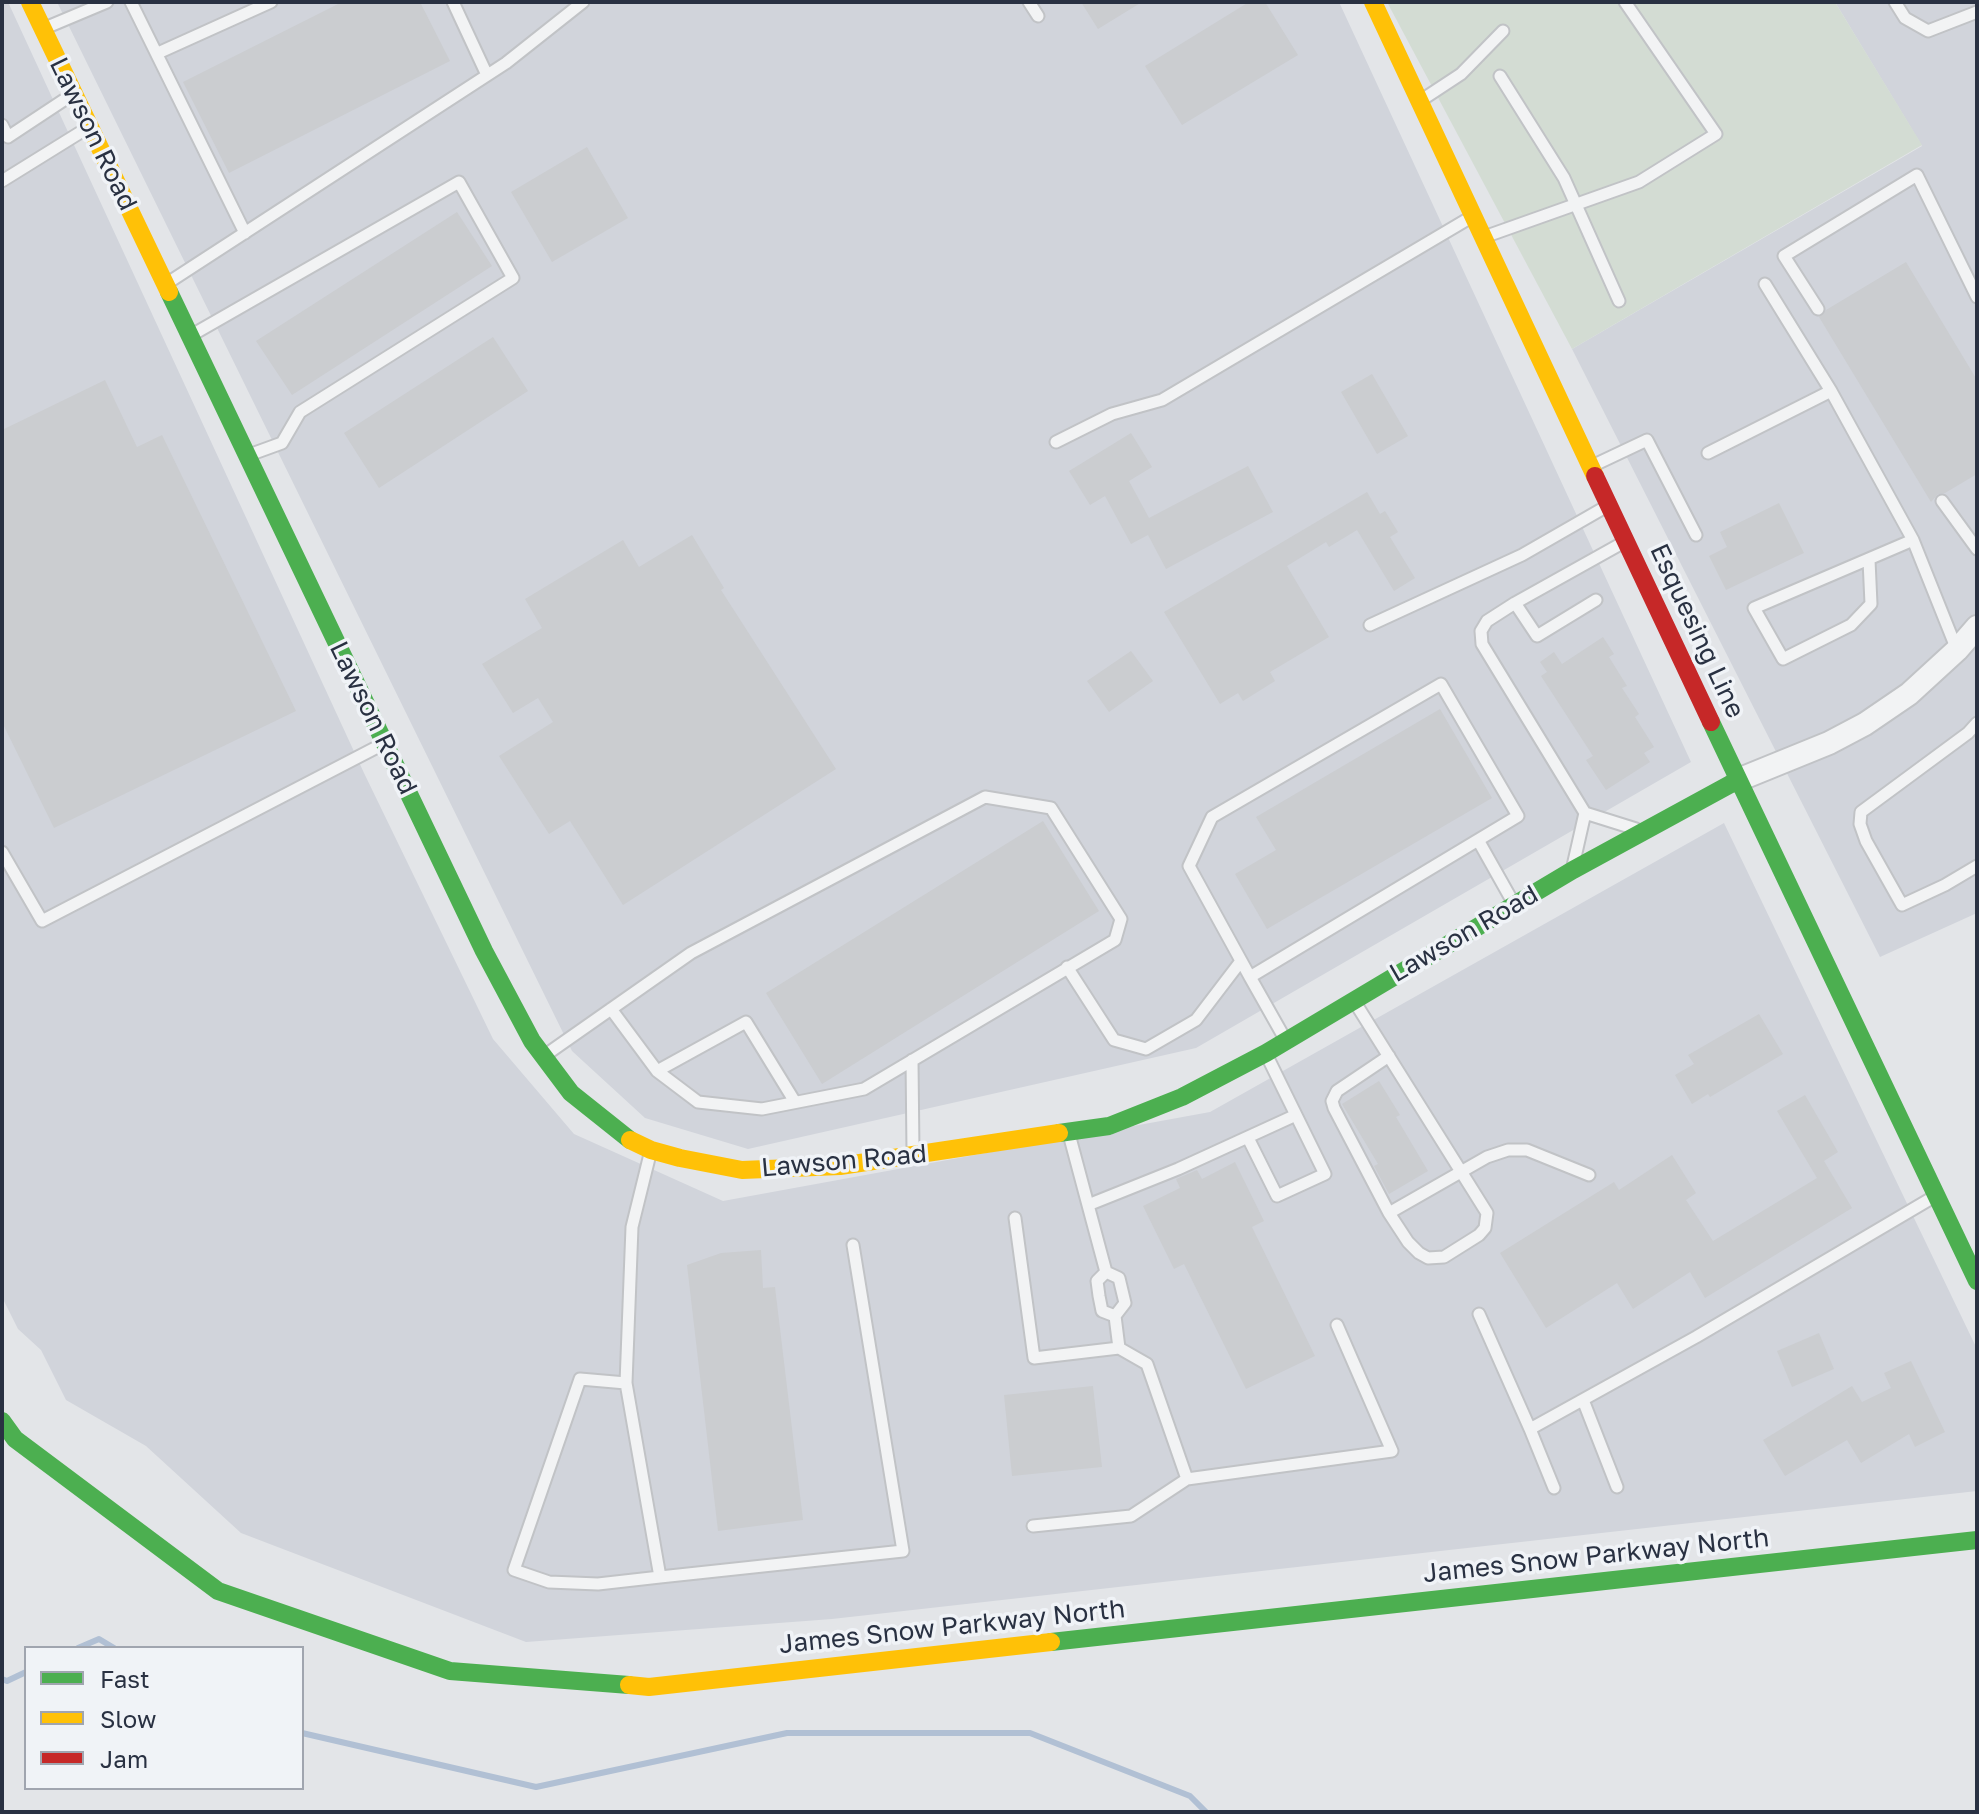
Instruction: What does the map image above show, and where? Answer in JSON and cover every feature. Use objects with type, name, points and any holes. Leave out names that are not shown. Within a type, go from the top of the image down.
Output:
[{"type":"street","name":"Lawson Road","points":[[30,2],[484,951],[532,1041],[571,1093],[624,1137],[651,1150],[742,1170],[840,1166],[1109,1126],[1182,1097],[1266,1053],[1514,904],[1738,780],[1829,743],[1865,724],[1909,694],[1977,627]]},
{"type":"street","name":"Esquesing Line","points":[[1373,2],[1977,1281]]},
{"type":"street","name":"James Snow Parkway North","points":[[2,1421],[15,1439],[218,1591],[450,1671],[649,1687],[1977,1540]]},
{"type":"street","points":[[1946,1543],[1977,1524]]},
{"type":"lane","points":[[43,29],[107,2]]},
{"type":"lane","points":[[131,2],[245,233]]},
{"type":"lane","points":[[158,53],[271,2]]},
{"type":"lane","points":[[453,2],[487,75]]},
{"type":"lane","points":[[165,285],[506,63],[583,2]]},
{"type":"lane","points":[[1029,2],[1038,16]]},
{"type":"lane","points":[[1484,237],[1639,182],[1716,134],[1625,2]]},
{"type":"lane","points":[[1895,2],[1905,18],[1928,31],[1977,12]]},
{"type":"lane","points":[[1420,101],[1461,74],[1503,31]]},
{"type":"lane","points":[[1500,76],[1564,178],[1619,301]]},
{"type":"lane","points":[[2,125],[5,138],[73,93]]},
{"type":"lane","points":[[2,181],[90,127]]},
{"type":"lane","points":[[1818,309],[1784,256],[1917,175],[1977,297]]},
{"type":"lane","points":[[190,336],[459,182],[513,278],[300,412],[282,443],[247,456]]},
{"type":"lane","points":[[1056,442],[1112,414],[1162,400],[1474,216]]},
{"type":"lane","points":[[1765,284],[1831,391],[1913,540],[1957,650]]},
{"type":"lane","points":[[1708,453],[1831,391]]},
{"type":"lane","points":[[1591,467],[1647,440],[1696,535]]},
{"type":"lane","points":[[1942,501],[1977,549]]},
{"type":"lane","points":[[1370,625],[1522,555],[1609,504]]},
{"type":"lane","points":[[1869,560],[1871,604],[1851,625],[1783,659],[1754,608],[1913,540]]},
{"type":"lane","points":[[1626,541],[1515,603],[1487,621],[1481,631],[1482,644],[1585,813],[1644,831]]},
{"type":"lane","points":[[1515,603],[1537,636],[1596,600]]},
{"type":"lane","points":[[1250,977],[1518,816],[1441,684],[1212,817],[1189,866],[1241,961],[1250,977],[1286,1041]]},
{"type":"lane","points":[[1977,723],[1968,733],[1861,812],[1860,824],[1866,841],[1902,905],[1977,866]]},
{"type":"lane","points":[[2,852],[42,921],[385,743]]},
{"type":"lane","points":[[543,1057],[611,1009],[691,953],[985,797],[1051,808],[1121,919],[1115,940],[864,1089],[762,1109],[698,1102],[657,1071],[611,1009]]},
{"type":"lane","points":[[1573,870],[1585,813]]},
{"type":"lane","points":[[1478,840],[1514,904]]},
{"type":"lane","points":[[1067,967],[1114,1040],[1146,1049],[1196,1020],[1241,961]]},
{"type":"lane","points":[[1353,1000],[1389,1056],[1487,1213],[1488,1219],[1479,1235],[1444,1257],[1436,1259],[1419,1253],[1389,1213],[1332,1101],[1337,1091],[1389,1056]]},
{"type":"lane","points":[[657,1071],[746,1022],[795,1102]]},
{"type":"lane","points":[[1248,1138],[1277,1196],[1325,1174],[1266,1053]]},
{"type":"lane","points":[[912,1060],[913,1156]]},
{"type":"lane","points":[[1088,1205],[1178,1169],[1296,1115]]},
{"type":"lane","points":[[1069,1134],[1106,1272]]},
{"type":"lane","points":[[651,1150],[632,1227],[626,1383],[660,1577]]},
{"type":"lane","points":[[1389,1213],[1487,1157],[1508,1150],[1527,1150],[1589,1175]]},
{"type":"lane","points":[[1530,1429],[1937,1195]]},
{"type":"lane","points":[[1015,1218],[1034,1358],[1119,1348],[1147,1364],[1187,1479]]},
{"type":"lane","points":[[626,1383],[580,1379],[514,1570],[549,1582],[598,1584],[903,1551],[853,1245]]},
{"type":"lane","points":[[1106,1272],[1097,1281],[1102,1311],[1115,1316]]},
{"type":"lane","points":[[1106,1272],[1119,1278],[1125,1303],[1115,1316],[1119,1348]]},
{"type":"lane","points":[[1479,1314],[1554,1488]]},
{"type":"lane","points":[[1033,1526],[1131,1516],[1187,1479],[1392,1451],[1337,1325]]},
{"type":"lane","points":[[1583,1400],[1617,1487]]},
{"type":"shaded area","points":[[2,2],[8,2],[364,773],[493,1039],[574,1134],[723,1201],[1210,1112],[1724,823],[1977,1349],[1977,1491],[832,1619],[526,1642],[241,1533],[146,1446],[66,1400],[41,1350],[18,1329],[2,1297]]},
{"type":"shaded area","points":[[57,2],[1339,2],[1691,762],[1196,1048],[748,1149],[645,1118],[572,1051]]},
{"type":"shaded area","points":[[1387,2],[1835,2],[1922,145],[1572,349]]},
{"type":"shaded area","points":[[1835,2],[1977,2],[1977,913],[1880,957],[1572,349],[1922,146]]},
{"type":"building","points":[[342,2],[420,2],[450,61],[229,173],[183,82]]},
{"type":"building","points":[[1081,2],[1142,2],[1098,29]]},
{"type":"building","points":[[1249,2],[1265,2],[1298,55],[1182,125],[1145,66]]},
{"type":"building","points":[[587,147],[628,218],[552,262],[511,192]]},
{"type":"building","points":[[457,212],[492,266],[292,395],[256,341]]},
{"type":"building","points":[[1906,262],[1977,380],[1977,474],[1938,494],[1931,502],[1819,317]]},
{"type":"building","points":[[493,337],[528,391],[379,488],[344,433]]},
{"type":"building","points":[[1372,374],[1408,436],[1377,454],[1341,392]]},
{"type":"building","points":[[105,380],[137,447],[162,435],[296,711],[54,828],[2,722],[2,430]]},
{"type":"building","points":[[1131,433],[1152,467],[1129,481],[1149,518],[1248,466],[1273,512],[1166,569],[1148,535],[1131,544],[1105,496],[1090,505],[1069,471]]},
{"type":"building","points":[[1367,492],[1380,514],[1385,511],[1398,532],[1390,537],[1415,578],[1394,591],[1357,530],[1329,547],[1326,542],[1287,566],[1329,637],[1270,672],[1275,681],[1243,701],[1238,693],[1220,704],[1164,612]]},
{"type":"building","points":[[1779,503],[1804,553],[1726,590],[1709,556],[1727,547],[1720,532]]},
{"type":"building","points":[[692,535],[724,588],[721,590],[836,769],[623,905],[570,821],[549,834],[499,756],[553,722],[538,698],[513,713],[482,664],[542,628],[525,599],[623,540],[639,567]]},
{"type":"building","points":[[1603,637],[1614,654],[1609,657],[1627,686],[1622,688],[1639,714],[1635,717],[1654,747],[1644,753],[1650,762],[1606,790],[1586,760],[1593,756],[1541,676],[1547,672],[1540,662],[1554,652],[1562,664]]},
{"type":"building","points":[[1131,651],[1153,681],[1109,712],[1087,681]]},
{"type":"building","points":[[1440,709],[1492,798],[1267,929],[1235,874],[1276,850],[1256,817]]},
{"type":"building","points":[[1043,821],[1099,911],[822,1084],[766,993]]},
{"type":"building","points":[[1759,1014],[1783,1054],[1710,1097],[1708,1094],[1692,1104],[1675,1075],[1694,1064],[1688,1055]]},
{"type":"building","points":[[1379,1081],[1428,1171],[1389,1194],[1374,1166],[1378,1164],[1342,1104]]},
{"type":"building","points":[[1805,1095],[1838,1152],[1824,1161],[1852,1208],[1705,1298],[1690,1272],[1633,1309],[1617,1283],[1546,1328],[1500,1253],[1614,1182],[1619,1190],[1672,1155],[1696,1193],[1686,1200],[1713,1241],[1817,1178],[1777,1111]]},
{"type":"building","points":[[1235,1162],[1264,1221],[1252,1227],[1315,1356],[1246,1389],[1184,1264],[1174,1269],[1143,1206],[1180,1188],[1176,1179],[1197,1170],[1202,1179]]},
{"type":"building","points":[[761,1250],[763,1288],[775,1287],[803,1520],[718,1531],[687,1265],[721,1253]]},
{"type":"building","points":[[1819,1333],[1834,1369],[1792,1387],[1777,1351]]},
{"type":"building","points":[[1911,1361],[1945,1432],[1915,1447],[1909,1434],[1861,1463],[1847,1440],[1785,1476],[1763,1440],[1852,1386],[1862,1402],[1891,1388],[1884,1373]]},
{"type":"building","points":[[1093,1386],[1102,1467],[1012,1476],[1004,1395]]},
{"type":"waterway","points":[[83,1646],[99,1639],[111,1646]]},
{"type":"waterway","points":[[2,1679],[7,1681],[24,1673]]},
{"type":"waterway","points":[[304,1733],[536,1787],[787,1733],[1030,1733],[1190,1796],[1206,1812]]},
{"type":"traffic: fast","points":[[169,292],[484,951],[532,1041],[571,1093],[630,1140]]},
{"type":"traffic: fast","points":[[1711,722],[1977,1281]]},
{"type":"traffic: fast","points":[[1059,1133],[1109,1126],[1182,1097],[1266,1053],[1573,870],[1738,780]]},
{"type":"traffic: fast","points":[[2,1421],[15,1439],[218,1591],[450,1671],[629,1685]]},
{"type":"traffic: fast","points":[[1051,1642],[1977,1540]]},
{"type":"traffic: slow","points":[[30,2],[169,292]]},
{"type":"traffic: slow","points":[[1373,2],[1595,476]]},
{"type":"traffic: slow","points":[[630,1140],[680,1158],[742,1170],[840,1166],[1059,1133]]},
{"type":"traffic: slow","points":[[629,1685],[649,1687],[1051,1642]]},
{"type":"traffic: jam","points":[[1595,476],[1711,722]]}]
